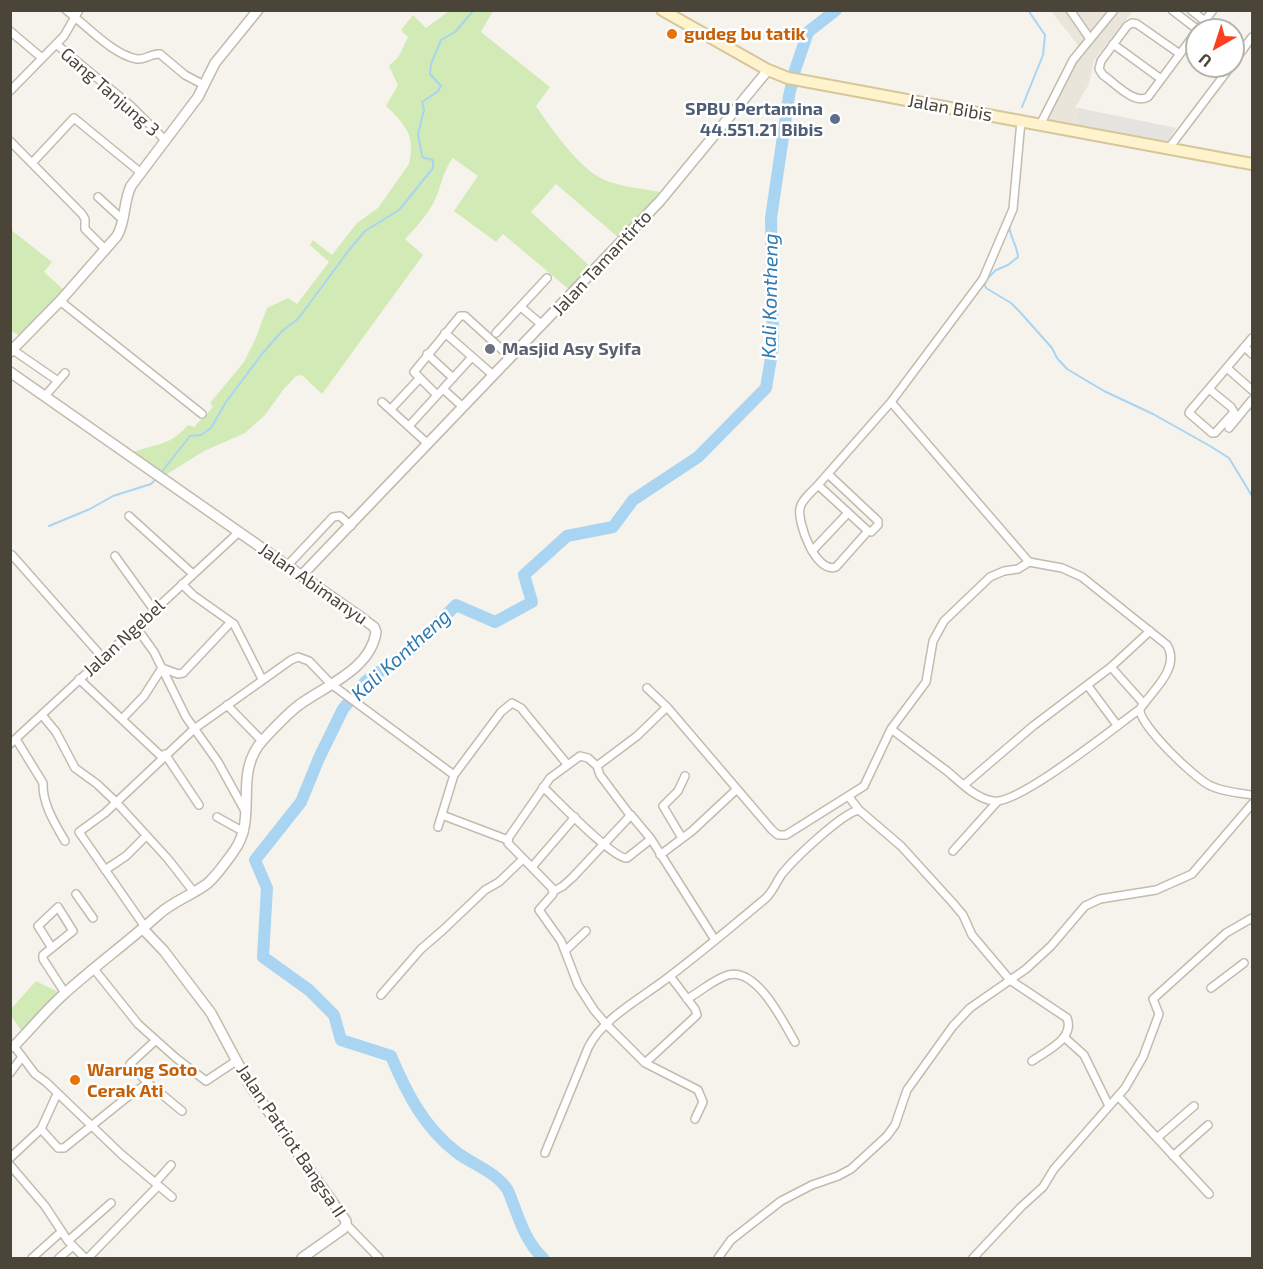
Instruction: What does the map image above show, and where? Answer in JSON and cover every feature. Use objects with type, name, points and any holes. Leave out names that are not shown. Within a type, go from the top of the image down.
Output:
[{"type":"main road","name":"Jalan Bibis","points":[[662,10],[768,70],[795,80],[1041,123],[1252,164]]},
{"type":"street","points":[[66,10],[76,14],[123,54],[142,59],[155,53],[160,54],[185,75],[204,85]]},
{"type":"street","points":[[58,381],[12,351],[106,250],[119,232],[127,194],[140,172],[198,97],[215,63],[258,10]]},
{"type":"street","points":[[1041,123],[1073,60],[1114,10]]},
{"type":"street","points":[[1172,10],[1185,20]]},
{"type":"street","points":[[1071,11],[1090,39]]},
{"type":"street","points":[[10,91],[63,36],[76,14]]},
{"type":"street","points":[[1180,54],[1135,23],[1127,26],[1113,44],[1099,65],[1100,72],[1136,99],[1145,100],[1148,98],[1185,47]]},
{"type":"street","points":[[10,31],[42,58]]},
{"type":"street","name":"Gang Tanjung 3","points":[[56,44],[130,106],[165,140]]},
{"type":"street","points":[[1113,44],[1161,79]]},
{"type":"street","name":"Jalan Tamantirto","points":[[301,576],[660,201],[768,70]]},
{"type":"street","points":[[1169,148],[1220,78]]},
{"type":"street","points":[[32,163],[74,118],[140,172]]},
{"type":"street","points":[[828,474],[878,520],[878,525],[872,532],[868,531],[833,568],[825,567],[812,552],[800,510],[802,503],[891,402],[983,279],[1013,209],[1021,121]]},
{"type":"street","points":[[10,141],[82,214],[85,219],[85,229],[106,250]]},
{"type":"street","points":[[98,197],[123,220]]},
{"type":"street","points":[[496,333],[547,278]]},
{"type":"street","points":[[60,301],[202,414]]},
{"type":"street","points":[[521,307],[542,325]]},
{"type":"street","points":[[463,407],[419,379],[414,372],[458,318],[463,315],[510,357]]},
{"type":"street","points":[[445,333],[493,375]]},
{"type":"street","points":[[1209,389],[1234,412],[1215,434],[1189,414],[1209,389],[1252,338]]},
{"type":"street","points":[[1245,347],[1252,354]]},
{"type":"street","points":[[427,354],[453,378]]},
{"type":"street","points":[[409,426],[472,357]]},
{"type":"street","points":[[1227,368],[1252,390]]},
{"type":"street","name":"Jalan Abimanyu","points":[[10,372],[376,630],[375,638],[366,654],[345,675],[294,710],[262,741],[253,754],[247,771],[244,832],[237,846],[213,877],[206,884],[173,903],[65,993],[12,1046]]},
{"type":"street","points":[[45,396],[65,372]]},
{"type":"street","points":[[391,409],[419,379]]},
{"type":"street","points":[[1229,428],[1252,400]]},
{"type":"street","points":[[382,402],[428,444]]},
{"type":"street","points":[[891,402],[1029,562],[1062,568],[1082,577],[1167,645],[1172,657],[1161,681],[1142,706],[1026,790],[1010,799],[997,802],[983,798],[891,729]]},
{"type":"street","points":[[818,485],[868,531]]},
{"type":"street","points":[[812,552],[848,513]]},
{"type":"street","points":[[129,516],[193,574]]},
{"type":"street","points":[[287,566],[333,517],[340,516],[351,526]]},
{"type":"street","name":"Jalan Ngebel","points":[[13,741],[239,532]]},
{"type":"street","points":[[12,555],[103,658]]},
{"type":"street","points":[[115,556],[154,610]]},
{"type":"street","points":[[647,688],[667,707],[772,830],[783,836],[862,788],[868,780],[891,729],[926,682],[933,641],[948,617],[990,577],[1004,571],[1018,569],[1029,562]]},
{"type":"street","points":[[182,584],[199,600],[236,627],[262,679]]},
{"type":"street","points":[[162,668],[178,674],[183,673],[231,622]]},
{"type":"street","points":[[136,627],[149,644],[183,710],[218,762],[246,814]]},
{"type":"street","points":[[964,785],[1033,726],[1111,667],[1150,631]]},
{"type":"street","points":[[164,951],[144,928],[79,832],[105,813],[194,729],[262,679],[298,657],[309,661],[331,684],[454,775]]},
{"type":"street","points":[[1111,667],[1142,706],[1141,717],[1196,777],[1213,787],[1252,795]]},
{"type":"street","points":[[122,719],[144,696],[162,668]]},
{"type":"street","points":[[80,679],[164,755],[199,806]]},
{"type":"street","points":[[1088,686],[1117,725]]},
{"type":"street","points":[[438,827],[454,775],[501,712],[512,703],[521,708],[567,764]]},
{"type":"street","points":[[227,705],[262,741]]},
{"type":"street","points":[[597,766],[637,736],[667,707]]},
{"type":"street","points":[[42,715],[56,732],[75,768],[116,802],[194,891]]},
{"type":"street","points":[[13,741],[43,783],[42,790],[47,806],[65,841]]},
{"type":"street","points":[[554,891],[509,846],[508,840],[553,775],[578,757],[583,756],[597,766],[598,773],[651,839],[715,940]]},
{"type":"street","points":[[682,838],[663,806],[678,791],[685,776]]},
{"type":"street","points":[[543,787],[603,844],[625,859],[651,839]]},
{"type":"street","points":[[660,855],[737,789]]},
{"type":"street","points":[[849,797],[859,810],[901,846],[952,902],[963,915],[972,935],[1010,980],[1064,1014],[1069,1022],[1069,1028],[1064,1037],[1032,1061]]},
{"type":"street","points":[[953,851],[997,802]]},
{"type":"street","points":[[718,1258],[731,1240],[782,1201],[812,1185],[851,1169],[886,1136],[895,1125],[907,1090],[953,1026],[970,1008],[1010,980],[1051,946],[1084,906],[1100,899],[1156,890],[1192,874],[1252,804]]},
{"type":"street","points":[[545,1153],[591,1042],[606,1024],[670,976],[771,893],[782,874],[818,840],[843,818],[859,810]]},
{"type":"street","points":[[442,815],[508,840]]},
{"type":"street","points":[[630,815],[563,886],[554,891],[539,910],[558,934],[573,976],[594,1010],[606,1024],[645,1063],[698,1090],[703,1102],[695,1119]]},
{"type":"street","points":[[532,867],[575,817]]},
{"type":"street","points":[[217,818],[244,832]]},
{"type":"street","points":[[105,870],[126,856],[146,836]]},
{"type":"street","points":[[381,995],[421,949],[485,890],[499,882],[523,859]]},
{"type":"street","points":[[76,894],[93,918]]},
{"type":"street","points":[[52,948],[38,926],[60,905],[73,931],[52,948],[43,955],[43,959],[65,993]]},
{"type":"street","points":[[973,1258],[1043,1187],[1054,1169],[1136,1072],[1159,1014],[1153,999],[1226,933],[1252,918]]},
{"type":"street","points":[[154,919],[155,933],[164,951]]},
{"type":"street","points":[[565,951],[586,931]]},
{"type":"street","name":"Jalan Patriot Bangsa II","points":[[164,951],[211,1014],[249,1084],[346,1221],[346,1224],[302,1258]]},
{"type":"street","points":[[1210,988],[1244,963]]},
{"type":"street","points":[[94,969],[121,1005],[156,1040],[206,1081],[236,1061]]},
{"type":"street","points":[[687,999],[728,975],[745,977],[763,992],[795,1042]]},
{"type":"street","points":[[645,1063],[697,1015],[670,976]]},
{"type":"street","points":[[1064,1037],[1084,1055],[1109,1106]]},
{"type":"street","points":[[156,1040],[130,1064],[148,1083],[182,1111]]},
{"type":"street","points":[[12,1046],[35,1074],[171,1197]]},
{"type":"street","points":[[10,1073],[22,1057]]},
{"type":"street","points":[[41,1129],[58,1148],[62,1149],[148,1083]]},
{"type":"street","points":[[12,1155],[41,1129],[57,1094]]},
{"type":"street","points":[[1118,1096],[1209,1194]]},
{"type":"street","points":[[1157,1138],[1194,1106]]},
{"type":"street","points":[[1173,1156],[1208,1125]]},
{"type":"street","points":[[10,1165],[45,1206],[71,1244],[86,1258],[171,1165]]},
{"type":"street","points":[[58,1258],[111,1203]]},
{"type":"street","points":[[346,1224],[379,1258]]},
{"type":"street","points":[[32,1258],[62,1232]]},
{"type":"shaded area","points":[[1051,11],[1133,11],[1094,60],[1089,84],[1075,108],[1079,108],[1076,125],[1040,119],[1078,45]]},
{"type":"shaded area","points":[[1079,108],[1176,128],[1167,143],[1076,125]]},
{"type":"green space","points":[[449,11],[493,11],[481,32],[550,87],[536,106],[564,144],[589,170],[612,183],[660,192],[619,238],[556,184],[531,212],[593,269],[571,291],[503,234],[496,242],[454,211],[478,176],[453,158],[434,202],[421,222],[405,239],[423,255],[322,394],[302,375],[296,376],[265,415],[245,433],[204,451],[164,476],[131,453],[162,444],[175,437],[188,425],[194,427],[213,407],[210,403],[244,362],[267,308],[288,298],[297,304],[329,262],[310,245],[313,240],[332,255],[357,223],[378,208],[409,164],[410,138],[399,119],[386,106],[398,85],[389,66],[399,56],[408,37],[401,30],[413,15],[426,28]]},
{"type":"green space","points":[[10,229],[52,262],[44,272],[64,290],[20,336],[11,331]]},
{"type":"green space","points":[[36,981],[60,993],[23,1033],[11,1016],[10,1010]]},
{"type":"waterway","points":[[160,474],[190,436],[201,435],[211,428],[226,402],[262,354],[282,331],[298,319],[365,231],[399,210],[433,168],[433,160],[422,156],[418,134],[424,110],[422,102],[437,92],[441,86],[430,74],[431,64],[441,40],[455,32],[474,10]]},
{"type":"waterway","name":"Kali Kontheng","points":[[543,1258],[533,1247],[526,1234],[507,1189],[496,1177],[461,1156],[434,1131],[410,1096],[391,1056],[341,1040],[334,1015],[309,990],[263,957],[267,888],[255,860],[301,802],[343,709],[366,681],[412,649],[456,605],[495,622],[532,602],[524,575],[567,536],[613,527],[633,500],[698,457],[766,388],[773,346],[771,218],[789,96],[808,32],[836,10]]},
{"type":"waterway","points":[[1022,107],[1043,55],[1045,35],[1028,10]]},
{"type":"waterway","points":[[1009,225],[1018,257],[1008,265],[996,270],[984,282],[986,288],[1011,303],[1052,348],[1067,369],[1104,391],[1153,414],[1229,458],[1252,496]]},
{"type":"waterway","points":[[49,526],[90,509],[113,496],[151,484],[157,478]]},
{"type":"place","name":"gudeg bu tatik","points":[[672,34]]},
{"type":"place","name":"SPBU Pertamina 44.551.21 Bibis","points":[[835,119]]},
{"type":"place","name":"Masjid Asy Syifa","points":[[490,349]]},
{"type":"place","name":"Warung Soto Cerak Ati","points":[[75,1080]]}]
